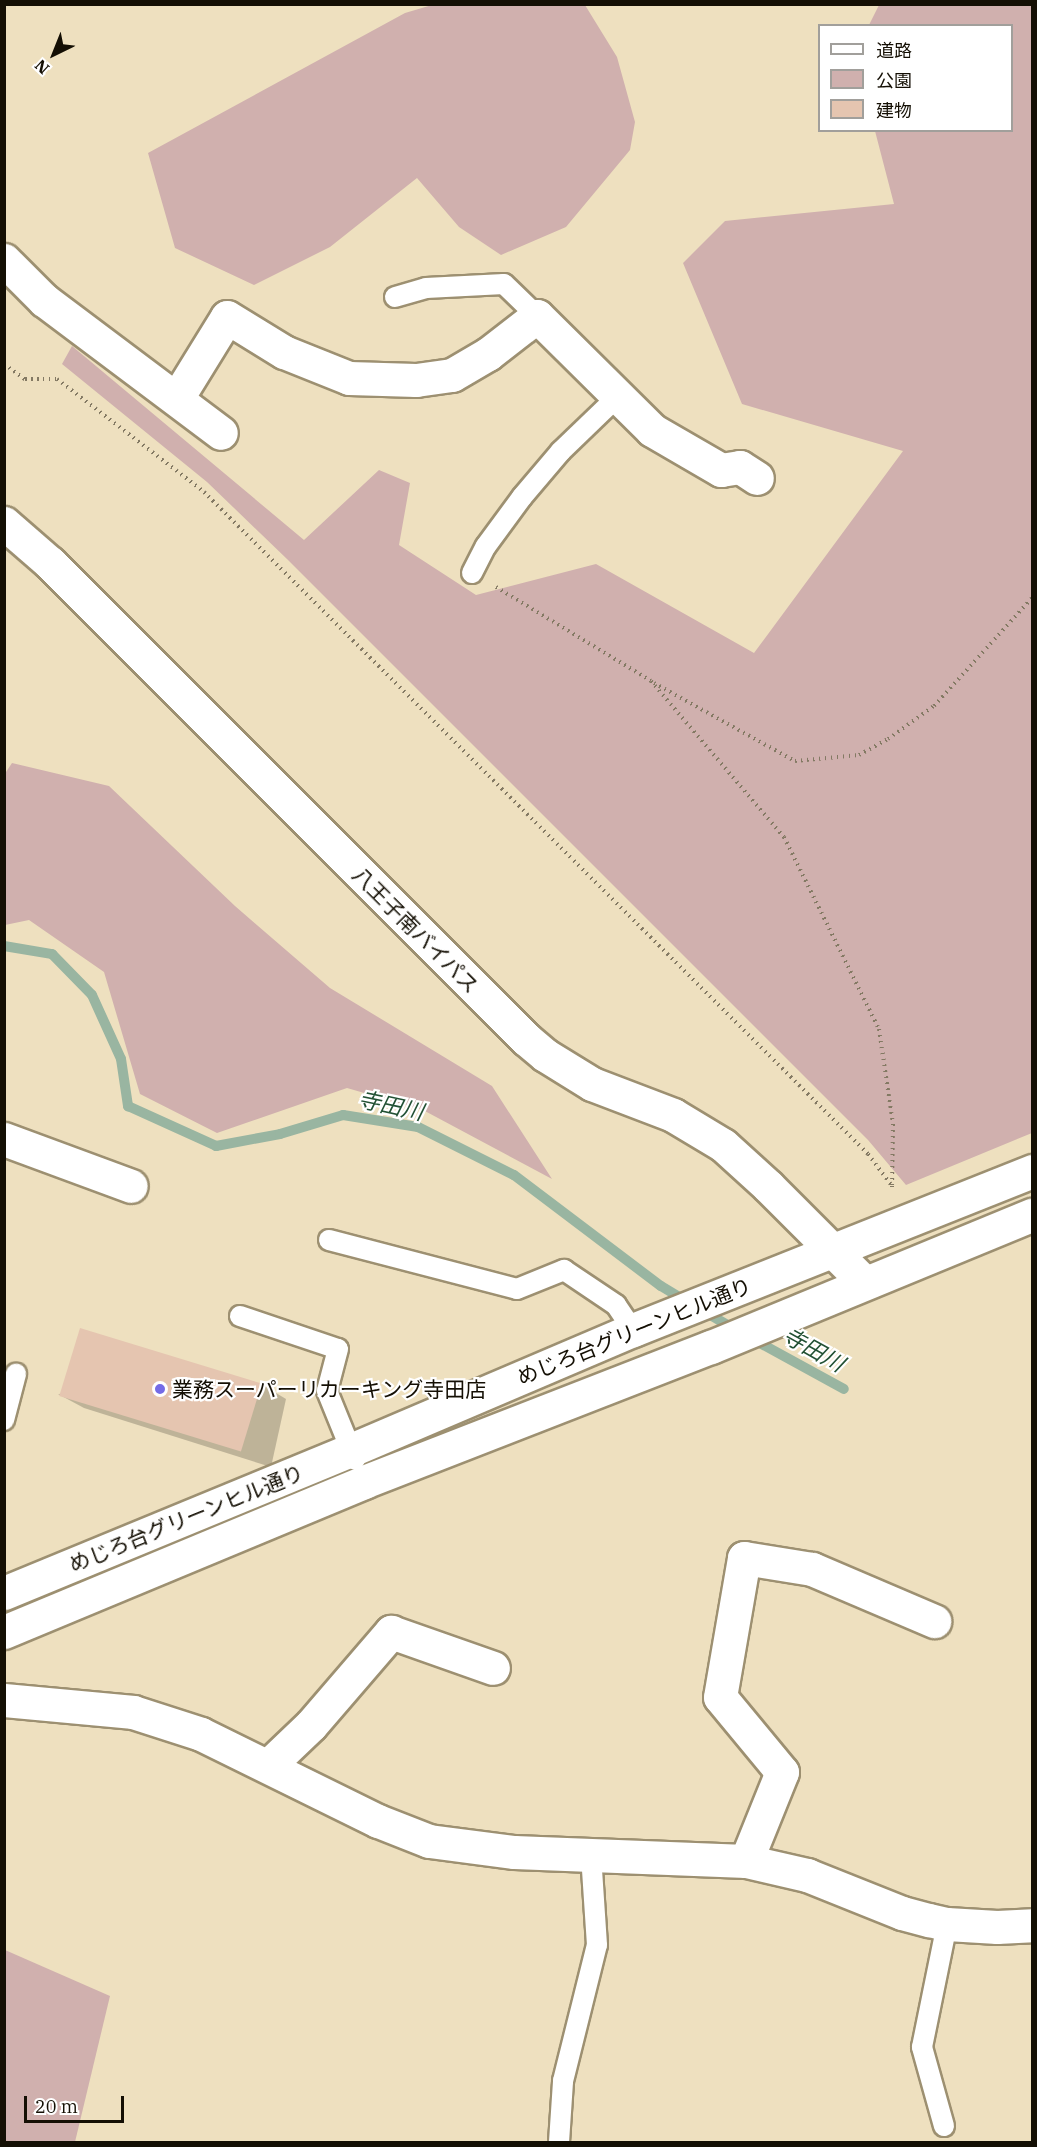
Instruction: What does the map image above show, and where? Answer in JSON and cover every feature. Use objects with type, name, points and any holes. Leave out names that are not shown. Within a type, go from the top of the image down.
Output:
[{"type":"main road","points":[[4,260],[45,300],[221,433]]},
{"type":"main road","points":[[177,398],[227,317],[284,352],[349,378],[416,380],[452,375],[488,354],[537,316],[616,398],[652,430],[721,470],[740,467],[757,478]]},
{"type":"main road","name":"八王子南バイパス","points":[[4,523],[50,563],[526,1039],[545,1055],[592,1084],[673,1115],[698,1128],[747,1165],[865,1283]]},
{"type":"main road","points":[[4,1139],[131,1186]]},
{"type":"main road","name":"めじろ台グリーンヒル通り","points":[[4,1593],[648,1324],[1032,1171]]},
{"type":"main road","name":"めじろ台グリーンヒル通り","points":[[4,1632],[364,1482],[711,1347],[767,1322],[1032,1215]]},
{"type":"main road","points":[[746,1861],[782,1772],[720,1697],[744,1558],[812,1569],[934,1622]]},
{"type":"main road","points":[[268,1766],[310,1725],[391,1632],[493,1668]]},
{"type":"main road","points":[[4,1700],[133,1712],[201,1734],[378,1821],[429,1841],[514,1852],[746,1861],[807,1875],[902,1913],[947,1924],[1032,1925]]},
{"type":"lane","points":[[395,297],[426,288],[504,284],[537,316]]},
{"type":"lane","points":[[472,573],[486,546],[522,497],[561,451],[616,398]]},
{"type":"lane","points":[[329,1240],[517,1289],[564,1270],[648,1324]]},
{"type":"lane","points":[[240,1316],[338,1349],[327,1391],[364,1482]]},
{"type":"lane","points":[[4,1420],[16,1374]]},
{"type":"lane","points":[[559,2142],[563,2081],[597,1946],[591,1855]]},
{"type":"lane","points":[[944,2126],[922,2047],[947,1924]]},
{"type":"path","points":[[4,364],[25,379],[57,379],[204,492],[758,1041],[868,1154],[892,1186]]},
{"type":"path","points":[[472,573],[651,681],[795,761],[859,755],[888,739],[933,706],[1032,598]]},
{"type":"path","points":[[651,681],[784,837],[879,1029],[893,1124],[893,1198]]},
{"type":"green space","points":[[432,5],[585,5],[617,57],[635,122],[630,150],[566,227],[501,255],[459,227],[417,178],[330,247],[254,285],[175,248],[148,153],[405,13]]},
{"type":"green space","points":[[879,5],[1032,5],[1032,1133],[906,1185],[868,1140],[287,559],[207,482],[62,364],[72,346],[304,540],[379,470],[410,483],[399,545],[476,595],[596,564],[754,653],[903,451],[742,404],[683,263],[725,221],[894,204],[875,132],[1013,132],[1013,24],[870,24]]},
{"type":"green space","points":[[12,763],[109,786],[235,906],[330,988],[492,1086],[552,1179],[423,1110],[347,1088],[217,1133],[140,1094],[104,972],[29,920],[5,925],[4,775]]},
{"type":"green space","points":[[5,1950],[110,1996],[75,2142],[5,2142]]},
{"type":"building","name":"業務スーパーリカーキング寺田店","points":[[80,1328],[262,1384],[241,1451],[59,1396]]},
{"type":"waterway","name":"寺田川","points":[[4,946],[52,954],[92,995],[121,1059],[128,1106],[216,1146],[280,1134],[343,1115],[418,1127],[514,1175],[661,1286],[686,1301]]},
{"type":"waterway","name":"寺田川","points":[[700,1309],[736,1330]]},
{"type":"waterway","name":"寺田川","points":[[749,1337],[844,1389]]},
{"type":"place","name":"業務スーパーリカーキング寺田店","points":[[160,1389]]}]
